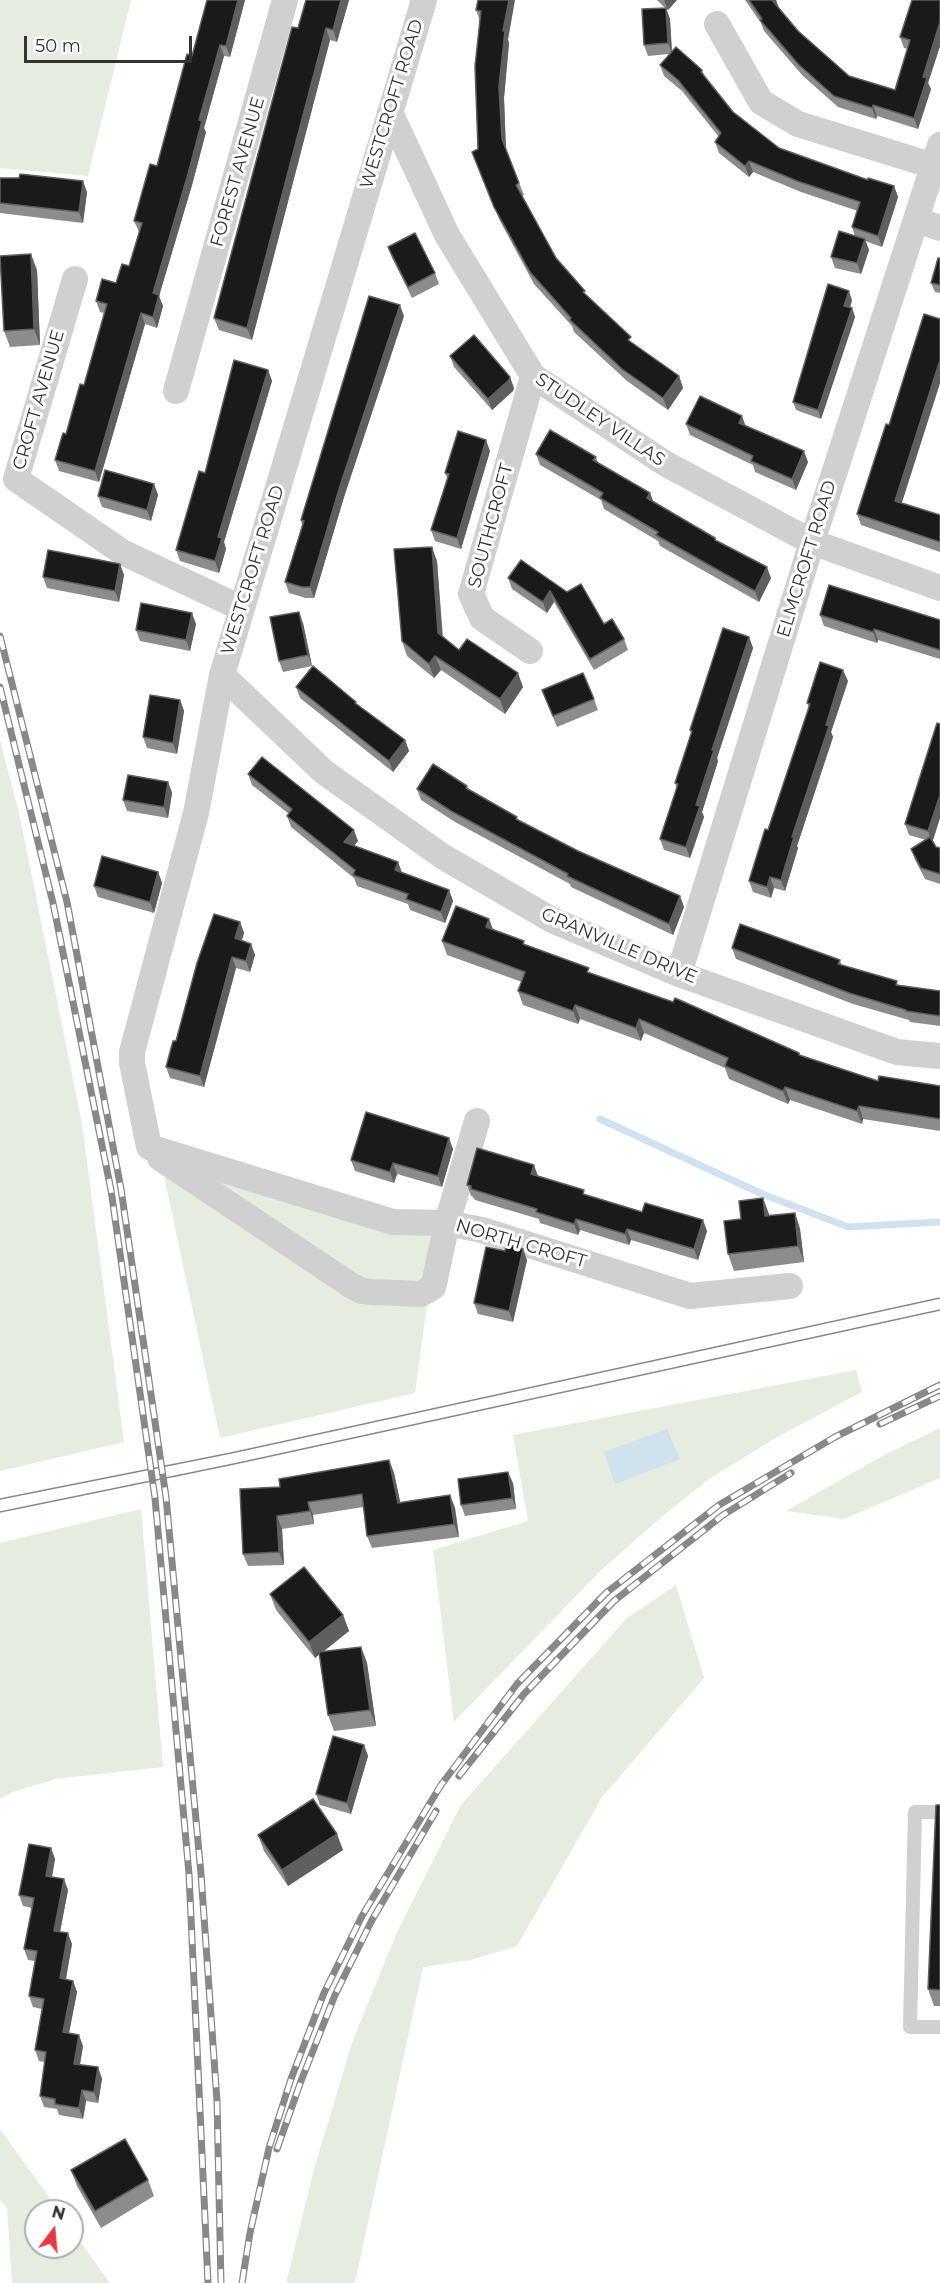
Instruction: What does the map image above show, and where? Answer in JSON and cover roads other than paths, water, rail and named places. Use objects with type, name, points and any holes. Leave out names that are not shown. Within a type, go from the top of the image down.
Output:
[{"type":"street","name":"FOREST AVENUE","points":[[176,391],[285,0]]},
{"type":"street","name":"WESTCROFT ROAD","points":[[149,1147],[132,1063],[132,1052],[196,813],[222,675],[423,0]]},
{"type":"street","points":[[717,24],[761,102],[798,124],[937,155]]},
{"type":"street","name":"STUDLEY VILLAS","points":[[390,112],[447,235],[533,376],[666,464],[812,542],[940,588]]},
{"type":"street","name":"ELMCROFT ROAD","points":[[679,974],[812,542],[928,224],[937,155]]},
{"type":"street","name":"CROFT AVENUE","points":[[75,279],[16,479],[122,552],[241,608]]},
{"type":"street","name":"SOUTHCROFT","points":[[530,651],[482,618],[471,594],[533,376]]},
{"type":"street","name":"GRANVILLE DRIVE","points":[[222,675],[324,772],[442,856],[552,920],[679,974],[897,1052],[940,1056]]},
{"type":"street","points":[[149,1147],[164,1161],[362,1291],[421,1294],[433,1287],[447,1223],[477,1121]]},
{"type":"street","name":"NORTH CROFT","points":[[149,1147],[393,1222],[447,1223],[482,1230],[690,1296],[790,1286]]},
{"type":"lane","points":[[940,1812],[915,1812],[910,2026],[940,2027]]},
{"type":"water","points":[[667,1429],[680,1459],[615,1484],[604,1452]]},
{"type":"waterway","points":[[600,1119],[760,1193],[848,1227],[940,1222]]},
{"type":"tram line","points":[[0,1499],[231,1453],[940,1298]]},
{"type":"tram line","points":[[0,1512],[234,1464],[940,1310]]},
{"type":"railway","points":[[0,636],[67,902],[121,1189],[166,1497],[201,1874],[217,2101],[221,2283]]},
{"type":"railway","points":[[0,687],[53,903],[111,1190],[155,1498],[189,1874],[208,2283]]},
{"type":"railway","points":[[242,2283],[250,2233],[269,2148],[291,2079],[324,1993],[362,1916],[441,1785],[517,1684],[606,1593],[719,1505],[835,1437],[940,1385]]},
{"type":"railway","points":[[880,1424],[940,1396]]},
{"type":"railway","points":[[459,1776],[524,1694],[614,1601],[723,1515],[791,1473]]},
{"type":"railway","points":[[277,2149],[335,1995],[372,1920],[436,1811]]}]
